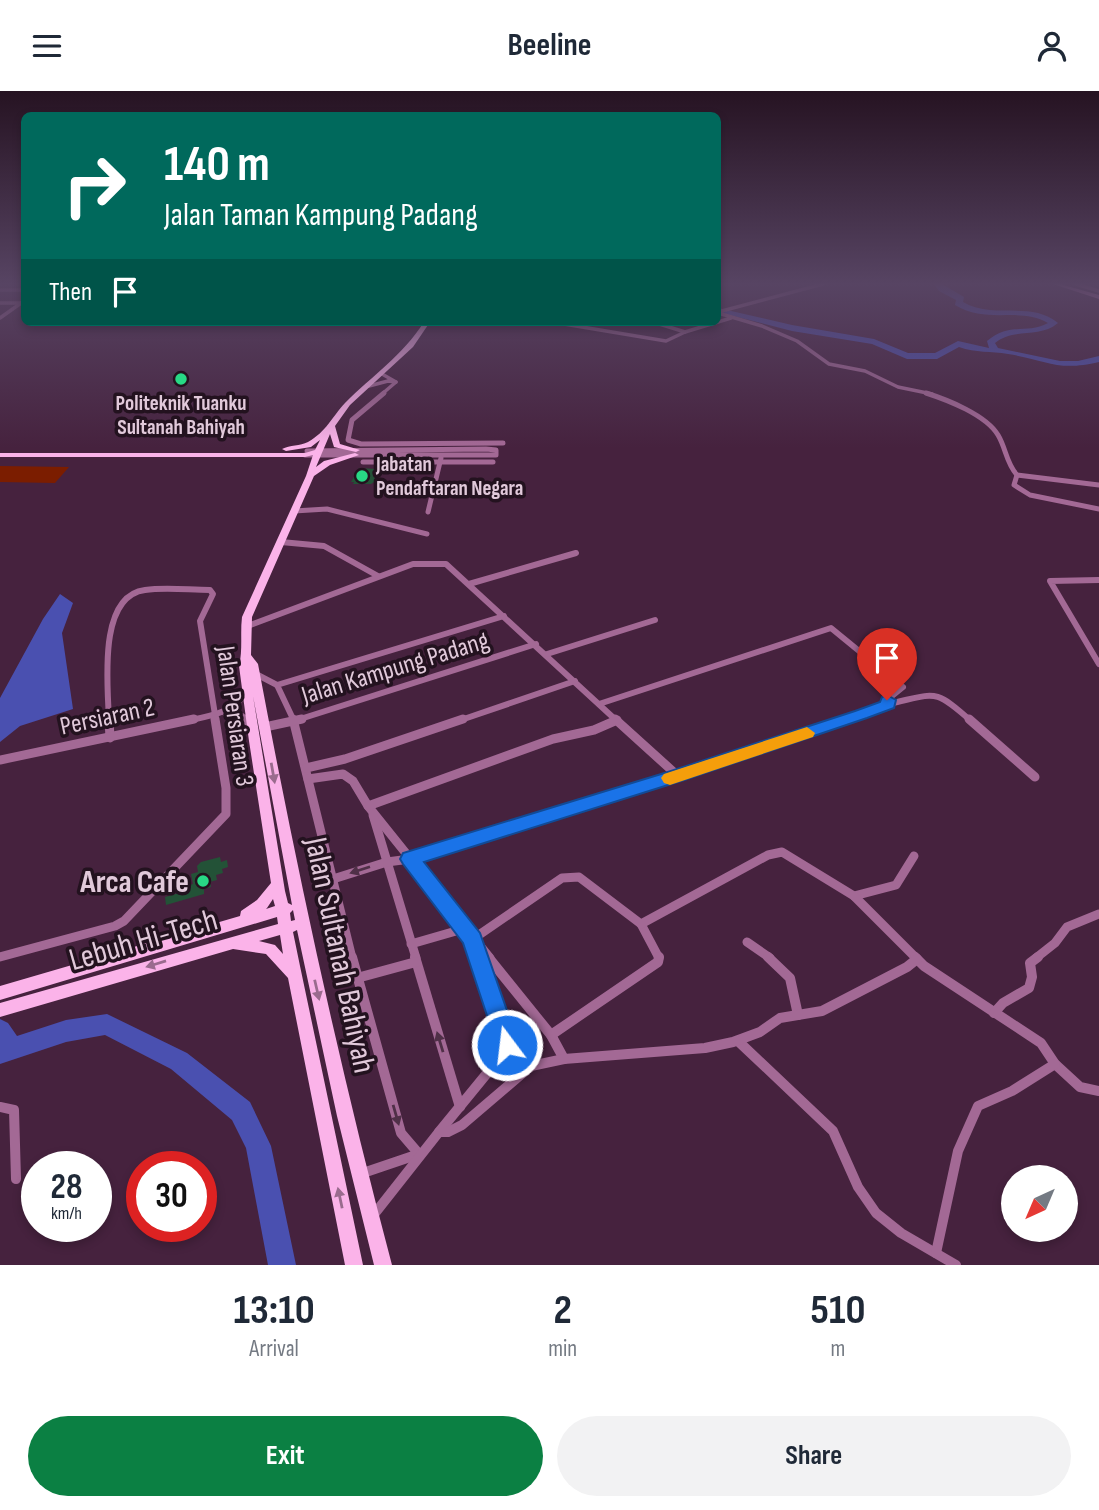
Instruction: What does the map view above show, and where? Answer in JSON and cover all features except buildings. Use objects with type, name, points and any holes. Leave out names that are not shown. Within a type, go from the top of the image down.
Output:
[{"type":"main road","name":"Jalan Sultanah Bahiyah","points":[[354,1265],[293,975],[251,725],[244,666],[247,657],[245,627],[247,617],[310,476],[317,453],[332,427],[347,405],[418,339]]},
{"type":"main road","points":[[0,453],[248,455],[308,445],[332,427],[337,445],[355,453]]},
{"type":"main road","points":[[0,453],[173,450],[317,453]]},
{"type":"main road","points":[[135,455],[173,450],[248,455]]},
{"type":"main road","points":[[265,453],[302,459],[310,476],[327,463],[355,453]]},
{"type":"main road","name":"Jalan Sultanah Bahiyah","points":[[247,657],[253,664],[303,923],[359,1174],[383,1265]]},
{"type":"main road","points":[[219,928],[262,904],[278,883]]},
{"type":"main road","name":"Lebuh Hi-Tech","points":[[0,993],[299,904]]},
{"type":"main road","name":"Lebuh Hi-Tech","points":[[0,1010],[303,923]]},
{"type":"main road","points":[[221,945],[270,949],[293,975]]},
{"type":"street","points":[[649,339],[662,341],[673,339]]},
{"type":"street","points":[[792,339],[829,364],[865,371],[898,387],[928,393],[965,408],[997,433],[1010,467],[1017,475],[1099,485]]},
{"type":"street","points":[[382,374],[396,381]]},
{"type":"street","points":[[369,386],[396,381]]},
{"type":"street","points":[[363,462],[496,455],[496,450],[487,447],[361,444],[348,440],[352,420],[396,381]]},
{"type":"street","points":[[317,453],[487,447],[503,443]]},
{"type":"street","points":[[355,453],[493,462]]},
{"type":"street","points":[[428,512],[441,459]]},
{"type":"street","points":[[1017,475],[1014,485],[1027,494],[1099,509]]},
{"type":"street","points":[[293,511],[327,509],[427,534]]},
{"type":"street","points":[[281,542],[324,546],[378,576]]},
{"type":"street","points":[[469,585],[576,553]]},
{"type":"street","points":[[245,627],[413,564],[446,564],[678,776]]},
{"type":"street","points":[[1099,580],[1050,581],[1099,664]]},
{"type":"street","name":"Jalan Persiaran 3","points":[[0,957],[115,926],[124,921],[226,814],[218,713],[200,621],[213,594],[210,590],[174,590],[134,593],[128,596],[112,620],[110,738]]},
{"type":"street","points":[[277,685],[504,615]]},
{"type":"street","points":[[547,654],[655,620]]},
{"type":"street","points":[[599,704],[831,628],[903,688],[887,700],[888,704]]},
{"type":"street","name":"Jalan Kampung Padang","points":[[265,727],[536,645]]},
{"type":"street","points":[[254,673],[277,685],[294,720],[357,978],[401,1133],[419,1154]]},
{"type":"street","points":[[306,768],[345,759],[576,681]]},
{"type":"street","points":[[218,713],[241,701],[247,691]]},
{"type":"street","points":[[333,879],[387,862],[410,859],[678,776],[888,704],[934,694],[947,699],[1035,777]]},
{"type":"street","points":[[218,713],[242,716],[251,725]]},
{"type":"street","name":"Persiaran 2","points":[[0,760],[218,713]]},
{"type":"street","points":[[370,808],[553,739],[594,730],[617,720]]},
{"type":"street","points":[[308,779],[343,774],[353,781],[370,808],[463,929],[551,1035],[564,1059]]},
{"type":"street","points":[[370,808],[460,1107]]},
{"type":"street","points":[[642,924],[768,855],[782,852],[854,896],[917,958],[952,986],[1041,1043],[1055,1064],[1080,1087],[1099,1091]]},
{"type":"street","points":[[854,896],[896,885],[914,856]]},
{"type":"street","points":[[473,939],[560,879],[573,876],[642,924],[659,957],[658,962],[551,1035]]},
{"type":"street","points":[[994,1013],[1003,1003],[1029,988],[1032,959],[1055,943],[1068,927],[1099,914]]},
{"type":"street","points":[[411,944],[463,929]]},
{"type":"street","points":[[371,1219],[394,1193],[419,1154],[502,1055],[507,1045],[473,939]]},
{"type":"street","points":[[747,942],[791,977],[797,989],[798,1015]]},
{"type":"street","points":[[439,1132],[447,1132],[461,1125],[524,1070],[564,1059],[705,1048],[738,1041],[760,1033],[780,1018],[822,1011],[907,967],[917,958]]},
{"type":"street","points":[[357,978],[416,962]]},
{"type":"street","points":[[738,1041],[830,1126],[844,1150],[859,1188],[877,1214],[956,1265]]},
{"type":"street","points":[[936,1253],[958,1151],[978,1106],[1012,1091],[1055,1064]]},
{"type":"street","points":[[0,1107],[14,1110],[16,1179]]},
{"type":"street","points":[[359,1174],[419,1154]]},
{"type":"shaded area","points":[[0,466],[69,467],[55,483],[0,482]]},
{"type":"shaded area","points":[[60,594],[73,603],[62,633],[73,709],[20,726],[0,742],[0,698],[43,619]]},
{"type":"waterway","points":[[855,339],[874,342],[907,356],[937,356],[958,344],[977,350],[1007,351],[1060,364],[1078,364],[1099,359]]},
{"type":"waterway","points":[[994,349],[990,343],[995,339]]},
{"type":"waterway","points":[[14,1048],[66,1031],[107,1024],[179,1061],[241,1111],[258,1146],[282,1265]]},
{"type":"waterway","points":[[0,1030],[5,1041],[14,1048]]},
{"type":"waterway","points":[[0,1053],[14,1048]]},
{"type":"slow traffic","points":[[670,778],[807,733]]},
{"type":"place","name":"Politeknik Tuanku Sultanah Bahiyah","points":[[181,379]]},
{"type":"place","name":"Jabatan Pendaftaran Negara","points":[[362,476]]},
{"type":"place","name":"Arca Cafe","points":[[203,881]]},
{"type":"route","points":[[507,1045],[500,1015],[473,939],[410,859],[678,776],[861,715],[888,704],[887,700]]}]
